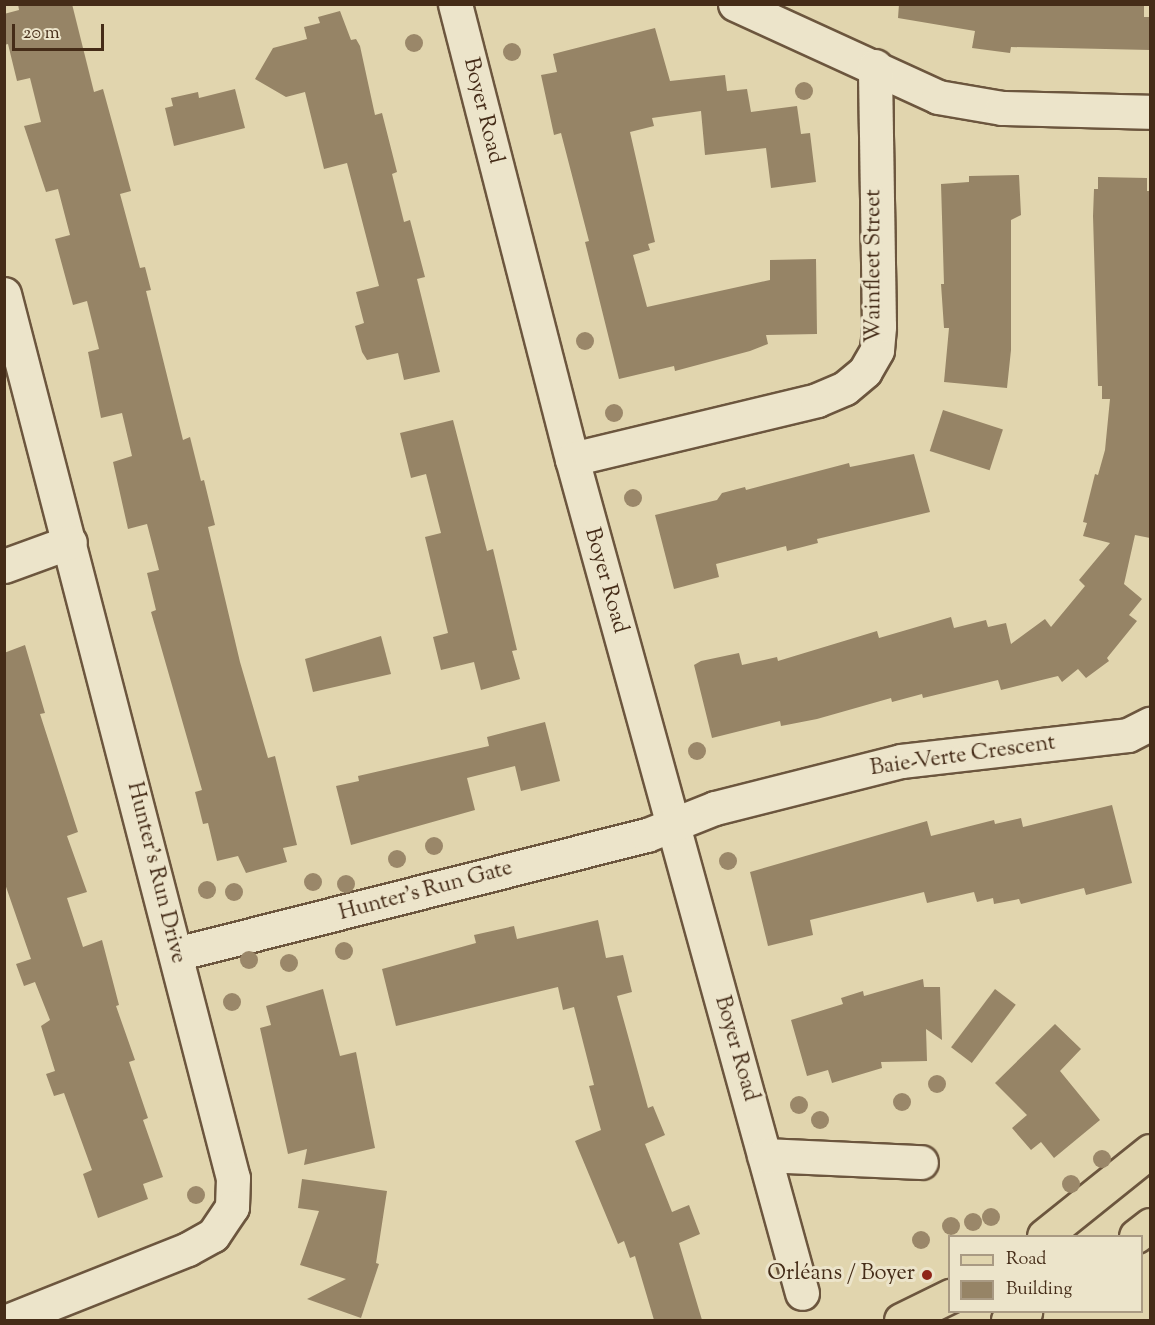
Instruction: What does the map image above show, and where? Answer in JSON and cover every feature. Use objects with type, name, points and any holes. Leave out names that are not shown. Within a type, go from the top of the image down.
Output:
[{"type":"main road","points":[[1045,1235],[1150,1151]]},
{"type":"main road","points":[[1137,1235],[1150,1224]]},
{"type":"main road","points":[[901,1320],[948,1297]]},
{"type":"street","points":[[735,4],[875,66],[938,97],[970,104],[1150,112]]},
{"type":"street","name":"Boyer Road","points":[[457,5],[572,459],[802,1293]]},
{"type":"street","name":"Wainfleet Street","points":[[572,459],[817,400],[845,388],[865,371],[877,350],[879,326],[875,66]]},
{"type":"street","name":"Hunter's Run Drive","points":[[4,294],[233,1178],[232,1207],[213,1235],[188,1249],[9,1320]]},
{"type":"street","points":[[4,566],[70,542]]},
{"type":"street","name":"Baie-Verte Crescent","points":[[673,824],[715,808],[901,761],[1128,735],[1150,724]]},
{"type":"street","name":"Hunter's Run Gate","points":[[176,954],[647,835],[673,824]]},
{"type":"street","points":[[764,1155],[814,1154],[921,1162]]},
{"type":"building","points":[[18,4],[72,4],[94,92],[103,89],[131,191],[120,194],[140,268],[145,267],[151,290],[146,291],[183,440],[190,437],[201,481],[204,480],[215,525],[208,527],[240,662],[268,758],[275,756],[297,845],[283,848],[287,862],[246,873],[238,856],[217,861],[208,823],[203,824],[195,792],[202,790],[151,612],[156,610],[147,573],[159,570],[147,524],[128,529],[113,462],[132,456],[122,413],[101,418],[88,352],[99,349],[87,301],[73,305],[55,239],[70,235],[58,189],[46,192],[24,126],[41,122],[30,78],[17,81],[8,44],[4,45],[4,14],[19,10]]},
{"type":"building","points":[[899,4],[1144,4],[1144,17],[1150,17],[1150,50],[1011,47],[1010,53],[972,48],[975,31],[898,18]]},
{"type":"building","points":[[340,11],[351,40],[356,39],[360,46],[375,115],[382,113],[397,172],[392,174],[404,222],[410,220],[425,277],[417,279],[440,372],[404,380],[398,353],[367,360],[362,352],[355,326],[364,323],[356,292],[379,286],[347,163],[324,169],[305,92],[286,97],[255,79],[273,48],[307,39],[304,27],[320,23],[318,17]]},
{"type":"building","points":[[655,28],[670,81],[725,75],[727,91],[747,89],[751,112],[797,106],[801,134],[810,133],[816,182],[771,188],[766,148],[705,155],[701,111],[652,118],[654,126],[630,132],[655,242],[648,244],[650,250],[633,255],[647,307],[770,280],[770,260],[816,259],[817,334],[766,335],[768,344],[750,351],[675,371],[674,366],[619,379],[585,242],[589,241],[561,133],[554,135],[541,75],[557,72],[553,54]]},
{"type":"building","points":[[235,89],[245,128],[174,146],[165,108],[173,106],[171,98],[198,92],[199,98]]},
{"type":"building","points":[[1019,175],[1021,215],[1011,220],[1011,350],[1007,388],[944,382],[949,328],[944,328],[941,284],[944,284],[941,184],[969,182],[969,176]]},
{"type":"building","points":[[1098,177],[1147,178],[1147,191],[1150,191],[1150,538],[1135,535],[1124,584],[1142,599],[1129,615],[1137,621],[1107,658],[1109,661],[1086,678],[1078,669],[1062,682],[1058,676],[1001,690],[998,680],[923,698],[922,694],[892,702],[891,698],[817,719],[781,726],[780,721],[712,738],[694,665],[701,661],[739,653],[742,665],[777,657],[778,661],[877,631],[879,638],[951,617],[954,628],[986,620],[988,627],[1006,623],[1011,644],[1045,619],[1051,627],[1085,586],[1079,580],[1110,543],[1083,536],[1087,523],[1083,522],[1095,474],[1098,475],[1105,450],[1110,399],[1102,399],[1102,386],[1098,386],[1093,216],[1094,189],[1098,189]]},
{"type":"building","points":[[943,410],[1003,429],[990,470],[930,451]]},
{"type":"building","points":[[453,420],[487,551],[493,549],[517,650],[512,651],[520,679],[481,690],[474,662],[441,670],[433,637],[448,633],[425,537],[441,533],[426,474],[411,478],[400,433]]},
{"type":"building","points":[[914,454],[930,512],[817,539],[818,543],[787,551],[786,546],[716,564],[719,577],[674,589],[655,515],[717,500],[722,493],[745,487],[746,490],[849,463],[850,467]]},
{"type":"building","points":[[381,636],[391,674],[313,692],[305,659]]},
{"type":"building","points":[[25,645],[45,713],[40,714],[78,832],[67,836],[87,892],[67,898],[83,947],[102,940],[119,1005],[116,1006],[135,1060],[129,1062],[148,1118],[143,1120],[163,1177],[143,1184],[148,1199],[98,1218],[83,1174],[92,1170],[64,1093],[54,1096],[46,1074],[55,1071],[41,1026],[50,1020],[35,982],[24,986],[16,964],[31,959],[4,881],[4,653]]},
{"type":"building","points":[[545,722],[560,781],[521,791],[515,766],[467,778],[475,810],[351,845],[336,786],[359,781],[358,776],[489,746],[487,737]]},
{"type":"building","points":[[1112,805],[1132,883],[1086,895],[1084,888],[1021,904],[1019,899],[994,904],[993,898],[977,902],[974,892],[927,903],[924,892],[810,920],[813,935],[768,946],[750,872],[927,821],[931,836],[994,820],[995,824],[1021,818],[1023,827]]},
{"type":"building","points":[[598,920],[606,958],[623,955],[632,992],[617,996],[648,1108],[653,1106],[665,1135],[645,1144],[672,1212],[689,1205],[700,1234],[679,1243],[702,1320],[654,1320],[635,1256],[630,1258],[624,1241],[618,1244],[575,1141],[601,1130],[589,1086],[594,1085],[574,1007],[563,1010],[558,987],[396,1026],[382,969],[476,943],[474,935],[514,926],[517,939]]},
{"type":"building","points":[[923,979],[924,987],[940,987],[942,1040],[926,1029],[927,1061],[881,1062],[882,1068],[832,1083],[828,1070],[807,1076],[791,1020],[843,1004],[841,998],[863,991],[864,996]]},
{"type":"building","points":[[323,989],[340,1056],[356,1052],[375,1148],[304,1165],[307,1149],[288,1154],[260,1028],[271,1025],[266,1006]]},
{"type":"building","points":[[995,989],[1016,1005],[972,1063],[951,1047]]},
{"type":"building","points":[[1055,1024],[1081,1049],[1060,1071],[1100,1120],[1054,1158],[1041,1142],[1031,1150],[1012,1128],[1027,1115],[995,1083]]},
{"type":"building","points":[[302,1179],[387,1191],[376,1263],[379,1264],[361,1318],[307,1299],[346,1279],[300,1265],[319,1211],[298,1208]]},
{"type":"place","name":"Orléans / Boyer","points":[[927,1275]]}]
